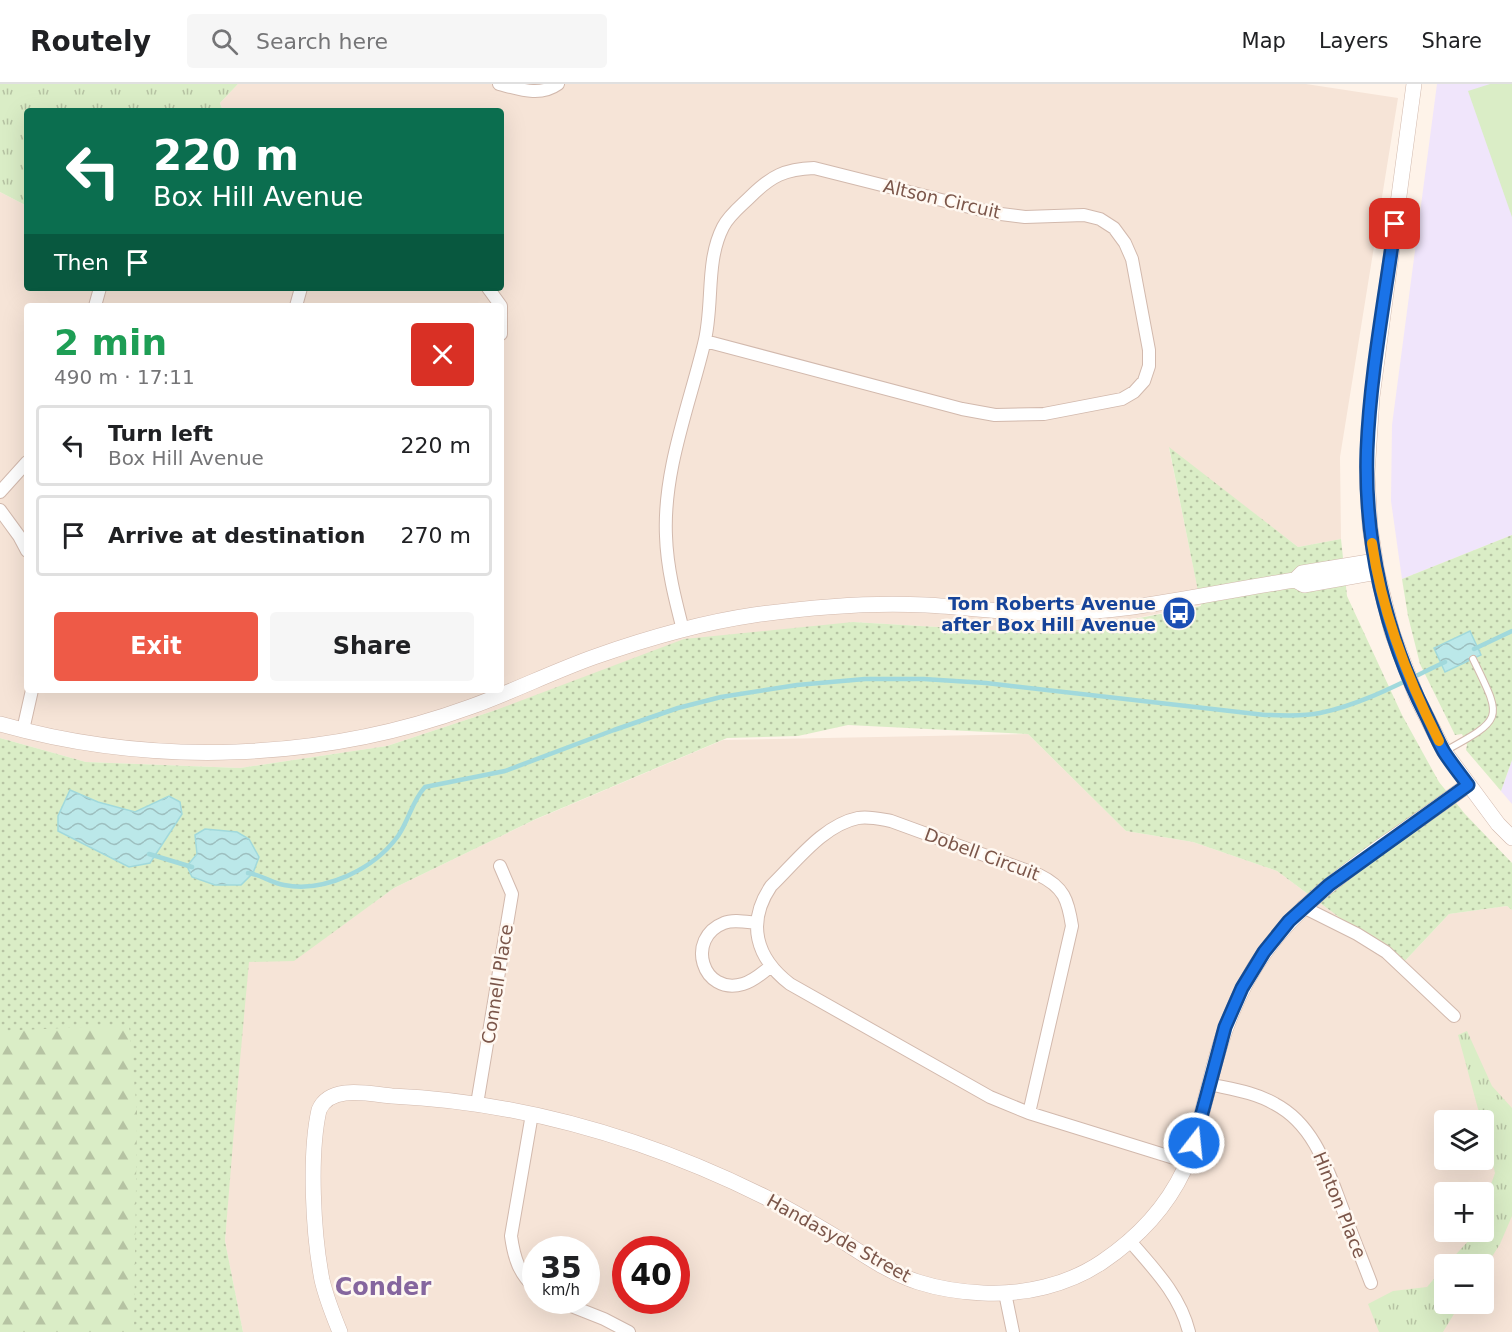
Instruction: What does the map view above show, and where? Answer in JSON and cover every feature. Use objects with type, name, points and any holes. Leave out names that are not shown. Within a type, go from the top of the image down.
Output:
[{"type":"street","points":[[499,84],[530,92],[547,90],[558,84]]},
{"type":"street","points":[[1414,84],[1372,397],[1367,448],[1370,527],[1376,566],[1392,632],[1417,698],[1444,752],[1512,838]]},
{"type":"street","name":"Altson Circuit","points":[[683,630],[667,552],[667,496],[705,341],[715,248],[729,218],[762,185],[777,174],[795,168],[814,168],[993,213],[1025,217],[1084,215],[1100,219],[1114,228],[1125,243],[1132,259],[1149,350],[1149,366],[1140,387],[1122,399],[1044,414],[1011,416],[962,409],[705,341]]},
{"type":"street","points":[[0,492],[24,465]]},
{"type":"street","points":[[0,510],[24,545]]},
{"type":"street","points":[[504,691],[591,658],[683,630],[750,616],[830,606],[923,605],[1043,613],[1093,612],[1142,606],[1295,579],[1302,573],[1376,566]]},
{"type":"street","points":[[23,730],[31,693]]},
{"type":"street","points":[[0,724],[57,738],[160,751],[228,752],[344,740],[399,729],[466,708],[498,693]]},
{"type":"street","name":"Handasyde Street","points":[[340,1332],[322,1280],[315,1223],[314,1176],[317,1120],[323,1101],[331,1095],[343,1093],[409,1096],[477,1104],[532,1114],[600,1131],[702,1167],[768,1198],[882,1266],[916,1281],[952,1291],[988,1294],[1040,1289],[1088,1271],[1130,1240],[1163,1206],[1187,1162],[1200,1124],[1225,1027],[1242,988],[1264,952],[1303,907],[1342,874],[1468,785]]},
{"type":"street","name":"Dobell Circuit","points":[[1029,1113],[1072,926],[1069,904],[1062,891],[1051,881],[891,821],[870,817],[840,823],[824,835],[765,894],[758,912],[758,941],[771,967],[790,984],[990,1097],[1029,1113],[1187,1162]]},
{"type":"street","name":"Connell Place","points":[[477,1104],[512,894],[500,866]]},
{"type":"street","points":[[1303,907],[1357,934],[1386,952],[1454,1016]]},
{"type":"street","points":[[757,923],[726,922],[718,926],[707,936],[702,945],[702,964],[716,982],[735,986],[754,980],[771,967]]},
{"type":"street","name":"Hinton Place","points":[[1209,1084],[1256,1095],[1277,1104],[1311,1137],[1323,1159],[1371,1283]]},
{"type":"street","points":[[522,1274],[514,1255],[511,1236],[532,1114]]},
{"type":"street","points":[[1130,1240],[1178,1300],[1189,1332]]},
{"type":"street","points":[[1005,1293],[1013,1332]]},
{"type":"street","points":[[591,1314],[629,1332]]},
{"type":"lane","points":[[1444,752],[1491,723],[1494,712],[1492,698],[1473,659]]},
{"type":"shaded area","points":[[238,84],[1306,84],[1398,98],[1340,457],[1341,539],[1298,547],[1169,448],[1201,605],[1057,634],[853,622],[496,710],[387,746],[240,768],[86,762],[0,738],[0,192],[24,204],[24,291],[504,291],[504,108],[222,108],[220,103]]},
{"type":"shaded area","points":[[1437,84],[1512,84],[1512,535],[1402,579],[1391,501],[1392,425]]},
{"type":"shaded area","points":[[1028,734],[1126,831],[1193,842],[1277,871],[1402,964],[1449,914],[1507,906],[1512,910],[1512,1332],[243,1332],[225,1241],[247,938],[294,960],[394,888],[532,821],[723,740]]},
{"type":"shaded area","points":[[1512,760],[1512,804],[1501,791]]},
{"type":"green space","points":[[0,84],[238,84],[220,103],[222,108],[24,108],[24,204],[0,192]]},
{"type":"green space","points":[[1490,84],[1512,84],[1512,217],[1468,91]]},
{"type":"green space","points":[[1169,447],[1298,547],[1341,539],[1347,596],[1402,715],[1439,782],[1465,814],[1512,863],[1512,910],[1507,906],[1449,914],[1402,964],[1277,871],[1193,842],[1126,831],[1028,734],[848,725],[798,736],[727,738],[536,819],[394,888],[294,961],[249,962],[225,1241],[243,1332],[0,1332],[0,738],[86,762],[240,768],[387,746],[496,710],[684,639],[853,622],[1057,634],[1201,606]]},
{"type":"green space","points":[[1512,535],[1512,760],[1501,791],[1466,750],[1467,745],[1462,734],[1455,735],[1420,664],[1402,579]]},
{"type":"green space","points":[[129,1025],[137,1112],[134,1332],[0,1332],[0,1031]]},
{"type":"green space","points":[[1467,1031],[1492,1086],[1512,1108],[1512,1216],[1494,1254],[1456,1254],[1467,1242],[1494,1242],[1494,1182],[1492,1182],[1495,1173],[1494,1110],[1478,1110],[1458,1035]]},
{"type":"green space","points":[[1434,1279],[1434,1314],[1454,1314],[1443,1332],[1379,1332],[1368,1304],[1393,1291],[1427,1287]]},
{"type":"water","points":[[1470,631],[1481,655],[1445,672],[1434,648]]},
{"type":"water","points":[[70,790],[98,802],[135,812],[169,796],[180,802],[182,814],[150,863],[129,867],[58,831],[58,816]]},
{"type":"water","points":[[205,829],[237,832],[249,839],[259,857],[253,873],[241,885],[215,885],[192,877],[187,866],[197,854],[195,835]]},
{"type":"waterway","points":[[1474,649],[1512,631]]},
{"type":"waterway","points":[[248,873],[284,885],[300,887],[332,882],[362,868],[388,848],[402,830],[417,798],[425,787],[505,771],[678,708],[721,697],[797,685],[865,679],[924,679],[986,683],[1265,715],[1299,715],[1320,713],[1352,704],[1445,662]]},
{"type":"waterway","points":[[149,854],[192,867]]},
{"type":"slow traffic","points":[[1372,543],[1392,632],[1417,698],[1439,741]]},
{"type":"place","name":"Tom Roberts Avenue after Box Hill Avenue","points":[[1179,613]]},
{"type":"district","name":"Conder","points":[[383,1287]]},
{"type":"route","points":[[1194,1143],[1225,1027],[1242,988],[1264,952],[1289,921],[1342,874],[1468,785],[1444,752],[1406,671],[1392,632],[1377,572],[1370,527],[1367,448],[1395,224]]}]
